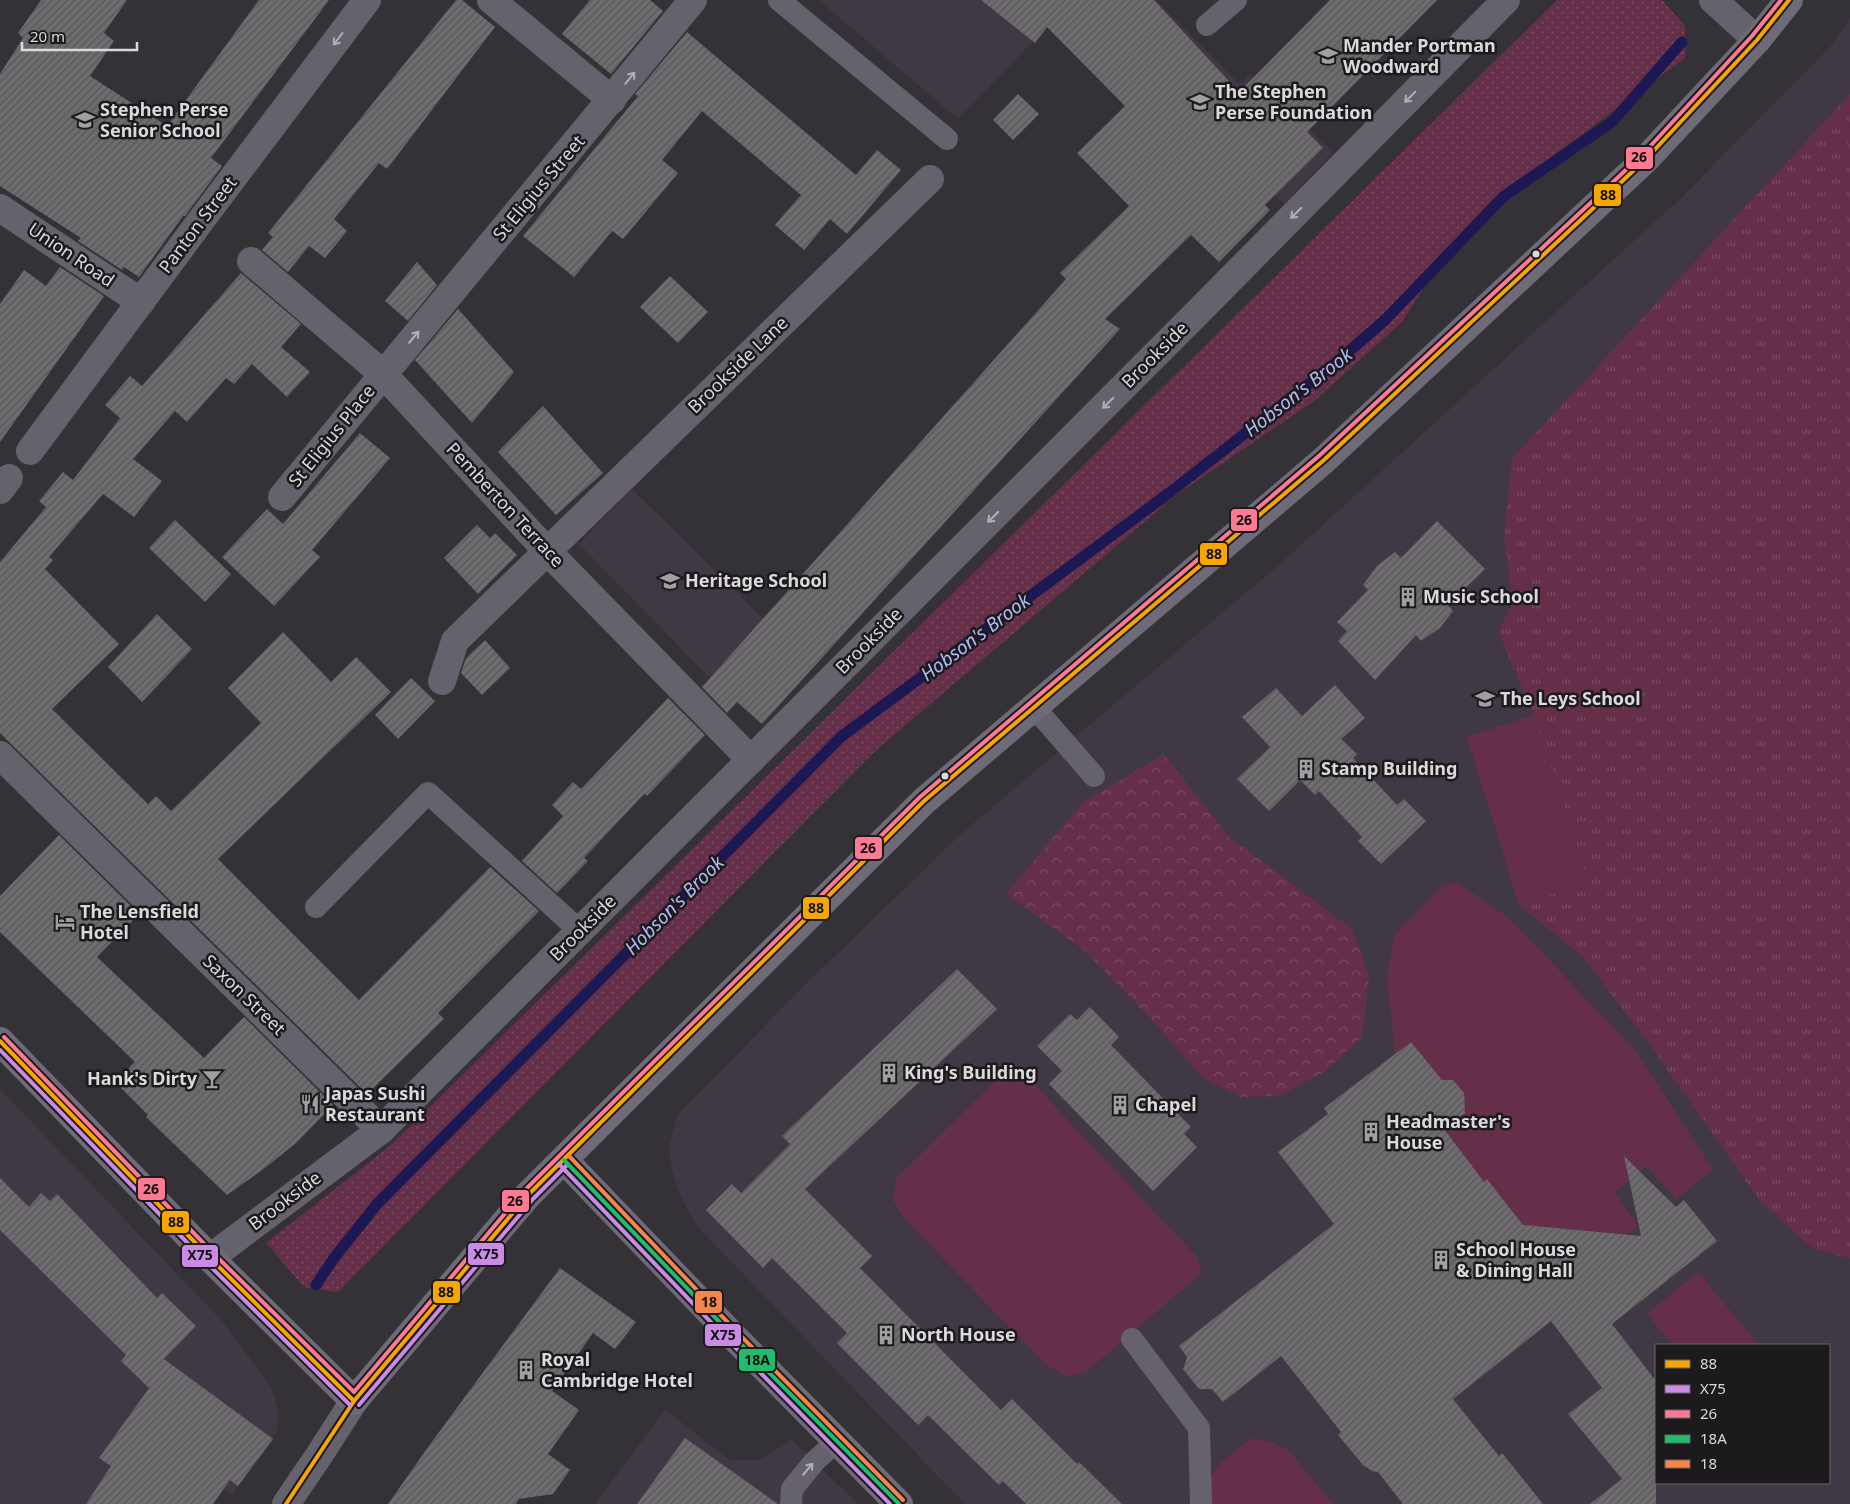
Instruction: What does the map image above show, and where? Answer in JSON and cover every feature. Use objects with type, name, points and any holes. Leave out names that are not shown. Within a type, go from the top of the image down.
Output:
[{"type":"main road","points":[[0,1041],[210,1258],[354,1401],[528,1194],[924,801],[1324,460],[1647,158],[1757,40],[1789,0]]},
{"type":"main road","points":[[564,1160],[732,1335],[899,1504]]},
{"type":"street","name":"Panton Street","points":[[30,451],[368,0]]},
{"type":"street","points":[[490,0],[612,100]]},
{"type":"street","name":"St Eligius Street","points":[[383,374],[693,0]]},
{"type":"street","name":"Brookside","points":[[210,1258],[381,1130],[1204,306],[1506,0]]},
{"type":"street","points":[[1714,0],[1757,40]]},
{"type":"street","name":"Brookside Lane","points":[[442,681],[455,641],[930,179]]},
{"type":"street","name":"Union Road","points":[[0,208],[141,302]]},
{"type":"street","name":"Pemberton Terrace","points":[[251,261],[383,374],[547,551],[750,760]]},
{"type":"street","name":"St Eligius Place","points":[[282,497],[383,374]]},
{"type":"street","name":"Saxon Street","points":[[0,756],[381,1130]]},
{"type":"street","points":[[286,1504],[354,1401]]},
{"type":"lane","points":[[779,0],[947,139]]},
{"type":"lane","points":[[1207,25],[1236,0]]},
{"type":"lane","points":[[1034,707],[1094,776]]},
{"type":"lane","points":[[316,907],[428,792],[580,931]]},
{"type":"lane","points":[[1132,1339],[1200,1428],[1201,1504]]},
{"type":"lane","points":[[791,1504],[792,1489],[814,1462],[837,1441]]},
{"type":"shaded area","name":"The Stephen Perse Foundation","points":[[819,0],[1156,0],[1240,85],[1249,74],[1333,152],[1284,204],[1220,142],[1176,158],[1047,27],[958,119]]},
{"type":"shaded area","name":"The Leys School","points":[[1850,18],[1850,1504],[965,1504],[697,1226],[680,1195],[672,1171],[669,1145],[678,1114],[808,982],[962,833],[1280,564],[1680,199],[1831,46]]},
{"type":"shaded area","name":"Heritage School","points":[[632,489],[763,618],[815,665],[762,724],[710,678],[579,544]]},
{"type":"shaded area","points":[[0,1089],[222,1321],[271,1387],[278,1410],[277,1431],[232,1495],[224,1489],[213,1504],[0,1504]]},
{"type":"shaded area","points":[[665,1410],[730,1460],[759,1460],[792,1440],[858,1504],[595,1504]]},
{"type":"green space","points":[[1557,0],[1662,0],[1685,26],[1685,58],[1488,204],[1441,260],[1402,322],[1314,401],[1176,495],[874,752],[338,1292],[304,1287],[266,1243],[391,1145]]},
{"type":"green space","points":[[1850,94],[1850,1259],[1811,1247],[1760,1201],[1645,1038],[1583,957],[1519,905],[1589,883],[1534,715],[1498,632],[1513,602],[1504,538],[1512,459]]},
{"type":"green space","points":[[1534,715],[1589,884],[1519,905],[1467,737]]},
{"type":"green space","points":[[1164,754],[1228,836],[1352,929],[1369,976],[1362,1037],[1324,1072],[1279,1096],[1240,1097],[1204,1079],[1153,1021],[1084,950],[1006,894],[1082,803]]},
{"type":"green space","points":[[1458,883],[1509,918],[1637,1052],[1713,1170],[1676,1199],[1647,1166],[1615,1192],[1638,1226],[1586,1267],[1589,1231],[1553,1228],[1547,1255],[1487,1179],[1484,1182],[1476,1172],[1434,1159],[1453,1080],[1442,1080],[1395,1055],[1387,974],[1395,934],[1443,885]]},
{"type":"green space","points":[[1019,1072],[1032,1082],[1197,1257],[1202,1273],[1085,1373],[1065,1376],[1047,1365],[906,1221],[893,1201],[896,1179],[999,1077]]},
{"type":"green space","points":[[1698,1272],[1758,1344],[1672,1344],[1647,1314]]},
{"type":"green space","points":[[1252,1438],[1273,1442],[1289,1451],[1333,1504],[1212,1504],[1206,1484],[1221,1462]]},
{"type":"building","name":"Stephen Perse Senior School","points":[[41,0],[127,0],[104,33],[114,41],[90,76],[167,126],[259,0],[329,0],[211,158],[222,166],[139,277],[124,267],[122,270],[78,241],[81,238],[0,186],[0,74],[23,38],[18,33]]},
{"type":"building","points":[[456,0],[462,0],[495,27],[387,169],[379,163],[334,219],[347,231],[325,258],[309,246],[288,272],[262,250],[273,237],[268,233]]},
{"type":"building","points":[[590,0],[650,0],[663,11],[611,74],[562,34]]},
{"type":"building","points":[[981,0],[1154,0],[1239,92],[1330,0],[1437,0],[1307,132],[1323,148],[1265,205],[1270,210],[1219,262],[1191,235],[1105,319],[1120,329],[762,724],[737,702],[727,713],[702,687],[1066,279],[1060,273],[1129,206],[1077,153],[1125,106],[1047,27],[1035,43]]},
{"type":"building","points":[[687,32],[856,175],[877,150],[901,170],[847,234],[830,219],[804,250],[775,225],[801,195],[702,111],[662,160],[678,173],[623,239],[612,231],[574,277],[523,236],[638,96],[635,94]]},
{"type":"building","points":[[1018,94],[1039,114],[1013,140],[993,120]]},
{"type":"building","points":[[417,262],[437,285],[408,321],[385,301]]},
{"type":"building","points":[[60,267],[104,296],[0,442],[0,304],[24,270],[46,286]]},
{"type":"building","points":[[241,273],[301,324],[281,347],[310,372],[287,397],[252,364],[234,384],[226,378],[187,422],[175,411],[133,459],[162,481],[134,517],[103,494],[49,557],[53,560],[45,569],[119,644],[52,709],[148,804],[156,796],[171,811],[261,723],[228,688],[283,632],[331,682],[356,657],[391,692],[218,859],[359,1000],[490,867],[539,911],[438,1013],[444,1019],[367,1094],[0,733],[0,562],[46,507],[39,501],[63,472],[73,480],[120,418],[105,405],[130,376],[142,386]]},
{"type":"building","points":[[670,276],[708,312],[678,343],[640,307]]},
{"type":"building","points":[[458,309],[514,372],[472,423],[415,360]]},
{"type":"building","points":[[543,406],[603,473],[556,515],[498,452]]},
{"type":"building","points":[[360,433],[390,458],[312,550],[320,557],[274,606],[222,557],[267,509],[283,524]]},
{"type":"building","points":[[175,520],[231,574],[205,602],[149,548]]},
{"type":"building","name":"Music School","points":[[1437,521],[1485,569],[1448,605],[1453,611],[1440,628],[1421,641],[1416,635],[1375,680],[1338,641],[1347,631],[1337,622],[1368,590],[1363,585],[1377,566],[1395,552],[1401,558]]},
{"type":"building","points":[[477,525],[490,538],[495,533],[517,555],[478,594],[444,558]]},
{"type":"building","points":[[157,614],[192,649],[142,702],[108,667]]},
{"type":"building","points":[[485,640],[510,668],[482,695],[461,673],[466,658]]},
{"type":"building","points":[[411,678],[435,701],[398,739],[375,715]]},
{"type":"building","name":"Stamp Building","points":[[1335,685],[1365,718],[1341,739],[1357,754],[1353,758],[1397,805],[1404,799],[1426,821],[1381,864],[1358,841],[1362,837],[1319,791],[1315,795],[1300,780],[1269,811],[1237,779],[1270,747],[1242,717],[1276,688],[1302,716]]},
{"type":"building","points":[[668,698],[705,735],[647,796],[644,794],[584,858],[588,861],[557,893],[522,861],[563,816],[552,805],[573,782],[581,789]]},
{"type":"building","points":[[59,835],[139,914],[97,957],[204,1058],[244,1017],[333,1105],[296,1143],[227,1195],[146,1117],[148,1115],[115,1082],[135,1062],[0,932],[0,896]]},
{"type":"building","points":[[957,969],[997,1009],[805,1189],[872,1256],[860,1268],[1001,1410],[1012,1399],[1077,1464],[1079,1462],[1122,1504],[1026,1504],[1003,1481],[999,1485],[928,1415],[918,1425],[837,1343],[847,1333],[772,1258],[763,1268],[706,1210],[732,1184],[741,1193],[790,1144],[782,1136]]},
{"type":"building","name":"Chapel","points":[[1090,1007],[1119,1037],[1111,1045],[1191,1127],[1184,1134],[1197,1147],[1153,1191],[1049,1084],[1062,1071],[1037,1046],[1070,1014],[1077,1020]]},
{"type":"building","points":[[1411,1042],[1442,1080],[1453,1080],[1464,1093],[1465,1113],[1444,1129],[1484,1182],[1487,1179],[1523,1225],[1641,1236],[1624,1156],[1676,1207],[1684,1200],[1717,1241],[1612,1324],[1655,1380],[1656,1504],[1590,1504],[1622,1479],[1568,1414],[1602,1388],[1551,1321],[1453,1399],[1499,1456],[1502,1453],[1543,1504],[1403,1504],[1378,1472],[1372,1471],[1363,1465],[1338,1435],[1341,1432],[1281,1356],[1223,1402],[1212,1389],[1199,1389],[1183,1369],[1187,1357],[1179,1346],[1334,1224],[1278,1152],[1328,1114],[1324,1108]]},
{"type":"building","points":[[0,1178],[29,1207],[41,1193],[50,1201],[57,1194],[157,1298],[162,1293],[196,1326],[164,1359],[273,1439],[238,1486],[230,1480],[213,1504],[86,1504],[111,1466],[99,1458],[149,1388],[121,1361],[126,1355],[0,1230]]},
{"type":"building","name":"Royal Cambridge Hotel","points":[[560,1268],[636,1322],[615,1349],[593,1333],[552,1391],[579,1410],[548,1454],[570,1470],[553,1494],[519,1499],[516,1504],[388,1504],[431,1443]]},
{"type":"building","points":[[685,1438],[778,1504],[637,1504]]},
{"type":"waterway","name":"Hobson's Brook","points":[[316,1285],[334,1258],[377,1204],[842,736],[1169,493],[1338,361],[1386,319],[1504,196],[1612,122],[1682,42]]},
{"type":"transit line","name":"26","points":[[4,1037],[214,1254],[354,1392],[524,1191],[920,797],[1320,455],[1643,154],[1752,36],[1781,0]]},
{"type":"transit line","name":"88","points":[[286,1504],[354,1401],[528,1195],[924,801],[1324,460],[1647,158],[1757,40],[1789,0]]},
{"type":"transit line","name":"88","points":[[0,1041],[210,1258],[354,1401]]},
{"type":"transit line","name":"X75","points":[[0,1050],[206,1262],[350,1405]]},
{"type":"transit line","name":"18","points":[[569,1156],[736,1331],[903,1500]]},
{"type":"transit line","name":"18A","points":[[564,1160],[732,1335],[899,1504]]},
{"type":"transit line","name":"X75","points":[[559,1164],[727,1339],[890,1504]]},
{"type":"transit line","name":"X75","points":[[359,1405],[533,1199],[568,1164]]},
{"type":"place","name":"Mander Portman Woodward","points":[[1328,56]]},
{"type":"place","name":"The Stephen Perse Foundation","points":[[1200,102]]},
{"type":"place","name":"Stephen Perse Senior School","points":[[85,120]]},
{"type":"place","name":"Heritage School","points":[[670,581]]},
{"type":"place","name":"Music School","points":[[1408,597]]},
{"type":"place","name":"The Leys School","points":[[1485,699]]},
{"type":"place","name":"Stamp Building","points":[[1306,769]]},
{"type":"place","name":"The Lensfield Hotel","points":[[65,922]]},
{"type":"place","name":"King's Building","points":[[889,1073]]},
{"type":"place","name":"Hank's Dirty","points":[[212,1079]]},
{"type":"place","name":"Japas Sushi Restaurant","points":[[310,1104]]},
{"type":"place","name":"Chapel","points":[[1120,1105]]},
{"type":"place","name":"Headmaster's House","points":[[1371,1132]]},
{"type":"place","name":"School House & Dining Hall","points":[[1441,1260]]},
{"type":"place","name":"North House","points":[[886,1335]]},
{"type":"place","name":"Royal Cambridge Hotel","points":[[526,1370]]}]
